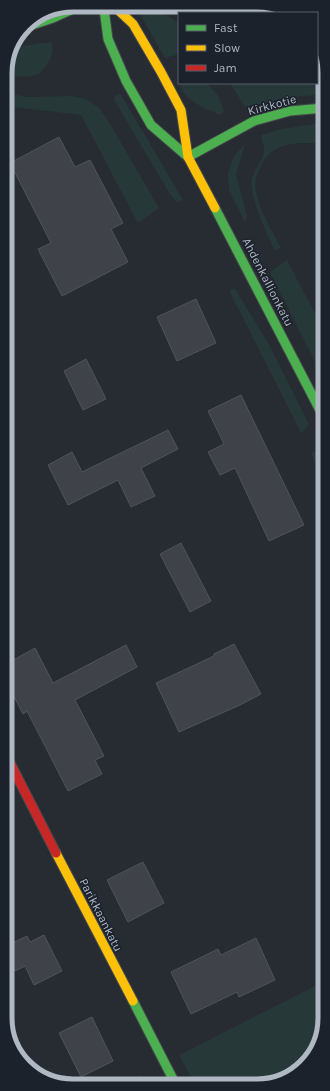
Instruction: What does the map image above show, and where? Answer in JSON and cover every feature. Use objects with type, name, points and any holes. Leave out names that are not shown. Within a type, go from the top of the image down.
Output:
[{"type":"street","name":"Ahdenkallionkatu","points":[[104,12],[108,39],[126,81],[151,126],[188,157]]},
{"type":"street","name":"Ahdenkallionkatu","points":[[120,12],[133,24],[181,110],[188,157],[318,406]]},
{"type":"street","points":[[39,23],[65,13]]},
{"type":"street","name":"Kirkkotie","points":[[188,157],[254,121],[290,111],[318,109]]},
{"type":"street","name":"Parikkaankatu","points":[[12,767],[173,1079]]},
{"type":"shaded area","points":[[139,12],[160,12],[178,23],[178,54],[165,58]]},
{"type":"shaded area","points":[[52,43],[53,50],[49,61],[41,72],[36,75],[24,77],[12,76],[14,57],[18,47]]},
{"type":"shaded area","points":[[179,84],[207,84],[217,94],[224,110],[221,115],[195,103],[186,96]]},
{"type":"shaded area","points":[[231,84],[318,84],[318,95],[285,98],[245,107]]},
{"type":"shaded area","points":[[120,93],[183,200],[177,202],[170,194],[114,100],[115,96]]},
{"type":"shaded area","points":[[12,94],[28,97],[72,96],[85,99],[98,107],[107,119],[159,208],[138,223],[81,115],[12,107]]},
{"type":"shaded area","points":[[318,124],[318,144],[305,143],[287,145],[278,148],[265,159],[257,173],[255,185],[258,199],[263,214],[281,248],[275,251],[259,215],[253,195],[252,179],[264,153],[261,135],[282,129]]},
{"type":"shaded area","points":[[245,144],[236,174],[247,217],[245,222],[229,190],[228,174],[234,156]]},
{"type":"shaded area","points":[[287,260],[318,319],[318,367],[270,272]]},
{"type":"shaded area","points":[[235,289],[268,343],[309,425],[301,433],[229,290]]},
{"type":"shaded area","points":[[318,452],[318,468],[311,453]]},
{"type":"shaded area","points":[[318,985],[318,1022],[316,1034],[308,1052],[297,1064],[287,1071],[269,1078],[192,1079],[179,1055]]},
{"type":"shaded area","points":[[140,1075],[142,1079],[132,1079]]},
{"type":"building","points":[[59,137],[75,167],[90,160],[123,223],[111,229],[128,262],[62,296],[38,249],[51,243],[12,167],[12,162]]},
{"type":"building","points":[[196,299],[216,343],[177,361],[157,317]]},
{"type":"building","points":[[86,359],[106,399],[83,410],[64,371]]},
{"type":"building","points":[[241,395],[304,525],[269,541],[235,468],[220,475],[208,452],[224,444],[208,411]]},
{"type":"building","points":[[168,430],[178,449],[141,468],[155,496],[131,507],[118,480],[68,505],[48,465],[72,452],[82,472]]},
{"type":"building","points":[[181,543],[211,601],[190,612],[160,554]]},
{"type":"building","points":[[234,644],[261,694],[179,732],[156,683],[214,656],[214,654]]},
{"type":"building","points":[[126,645],[137,667],[75,700],[104,756],[95,760],[102,774],[68,791],[27,711],[23,714],[12,693],[12,661],[35,648],[53,683]]},
{"type":"building","points":[[143,862],[164,903],[128,922],[107,880]]},
{"type":"building","points":[[44,935],[62,971],[34,985],[25,966],[15,971],[12,965],[12,943],[27,936],[30,942]]},
{"type":"building","points":[[256,938],[275,980],[239,997],[237,992],[191,1014],[171,972],[218,949],[221,955]]},
{"type":"building","points":[[92,1017],[113,1061],[81,1077],[59,1033]]},
{"type":"traffic: fast","points":[[104,12],[108,39],[126,81],[151,125],[188,157]]},
{"type":"traffic: fast","points":[[39,23],[65,13]]},
{"type":"traffic: fast","points":[[188,157],[254,121],[290,111],[318,109]]},
{"type":"traffic: fast","points":[[215,208],[318,406]]},
{"type":"traffic: fast","points":[[133,1001],[173,1079]]},
{"type":"traffic: slow","points":[[120,12],[133,24],[181,110],[188,157],[215,208]]},
{"type":"traffic: slow","points":[[56,853],[133,1001]]},
{"type":"traffic: jam","points":[[12,767],[56,853]]}]
